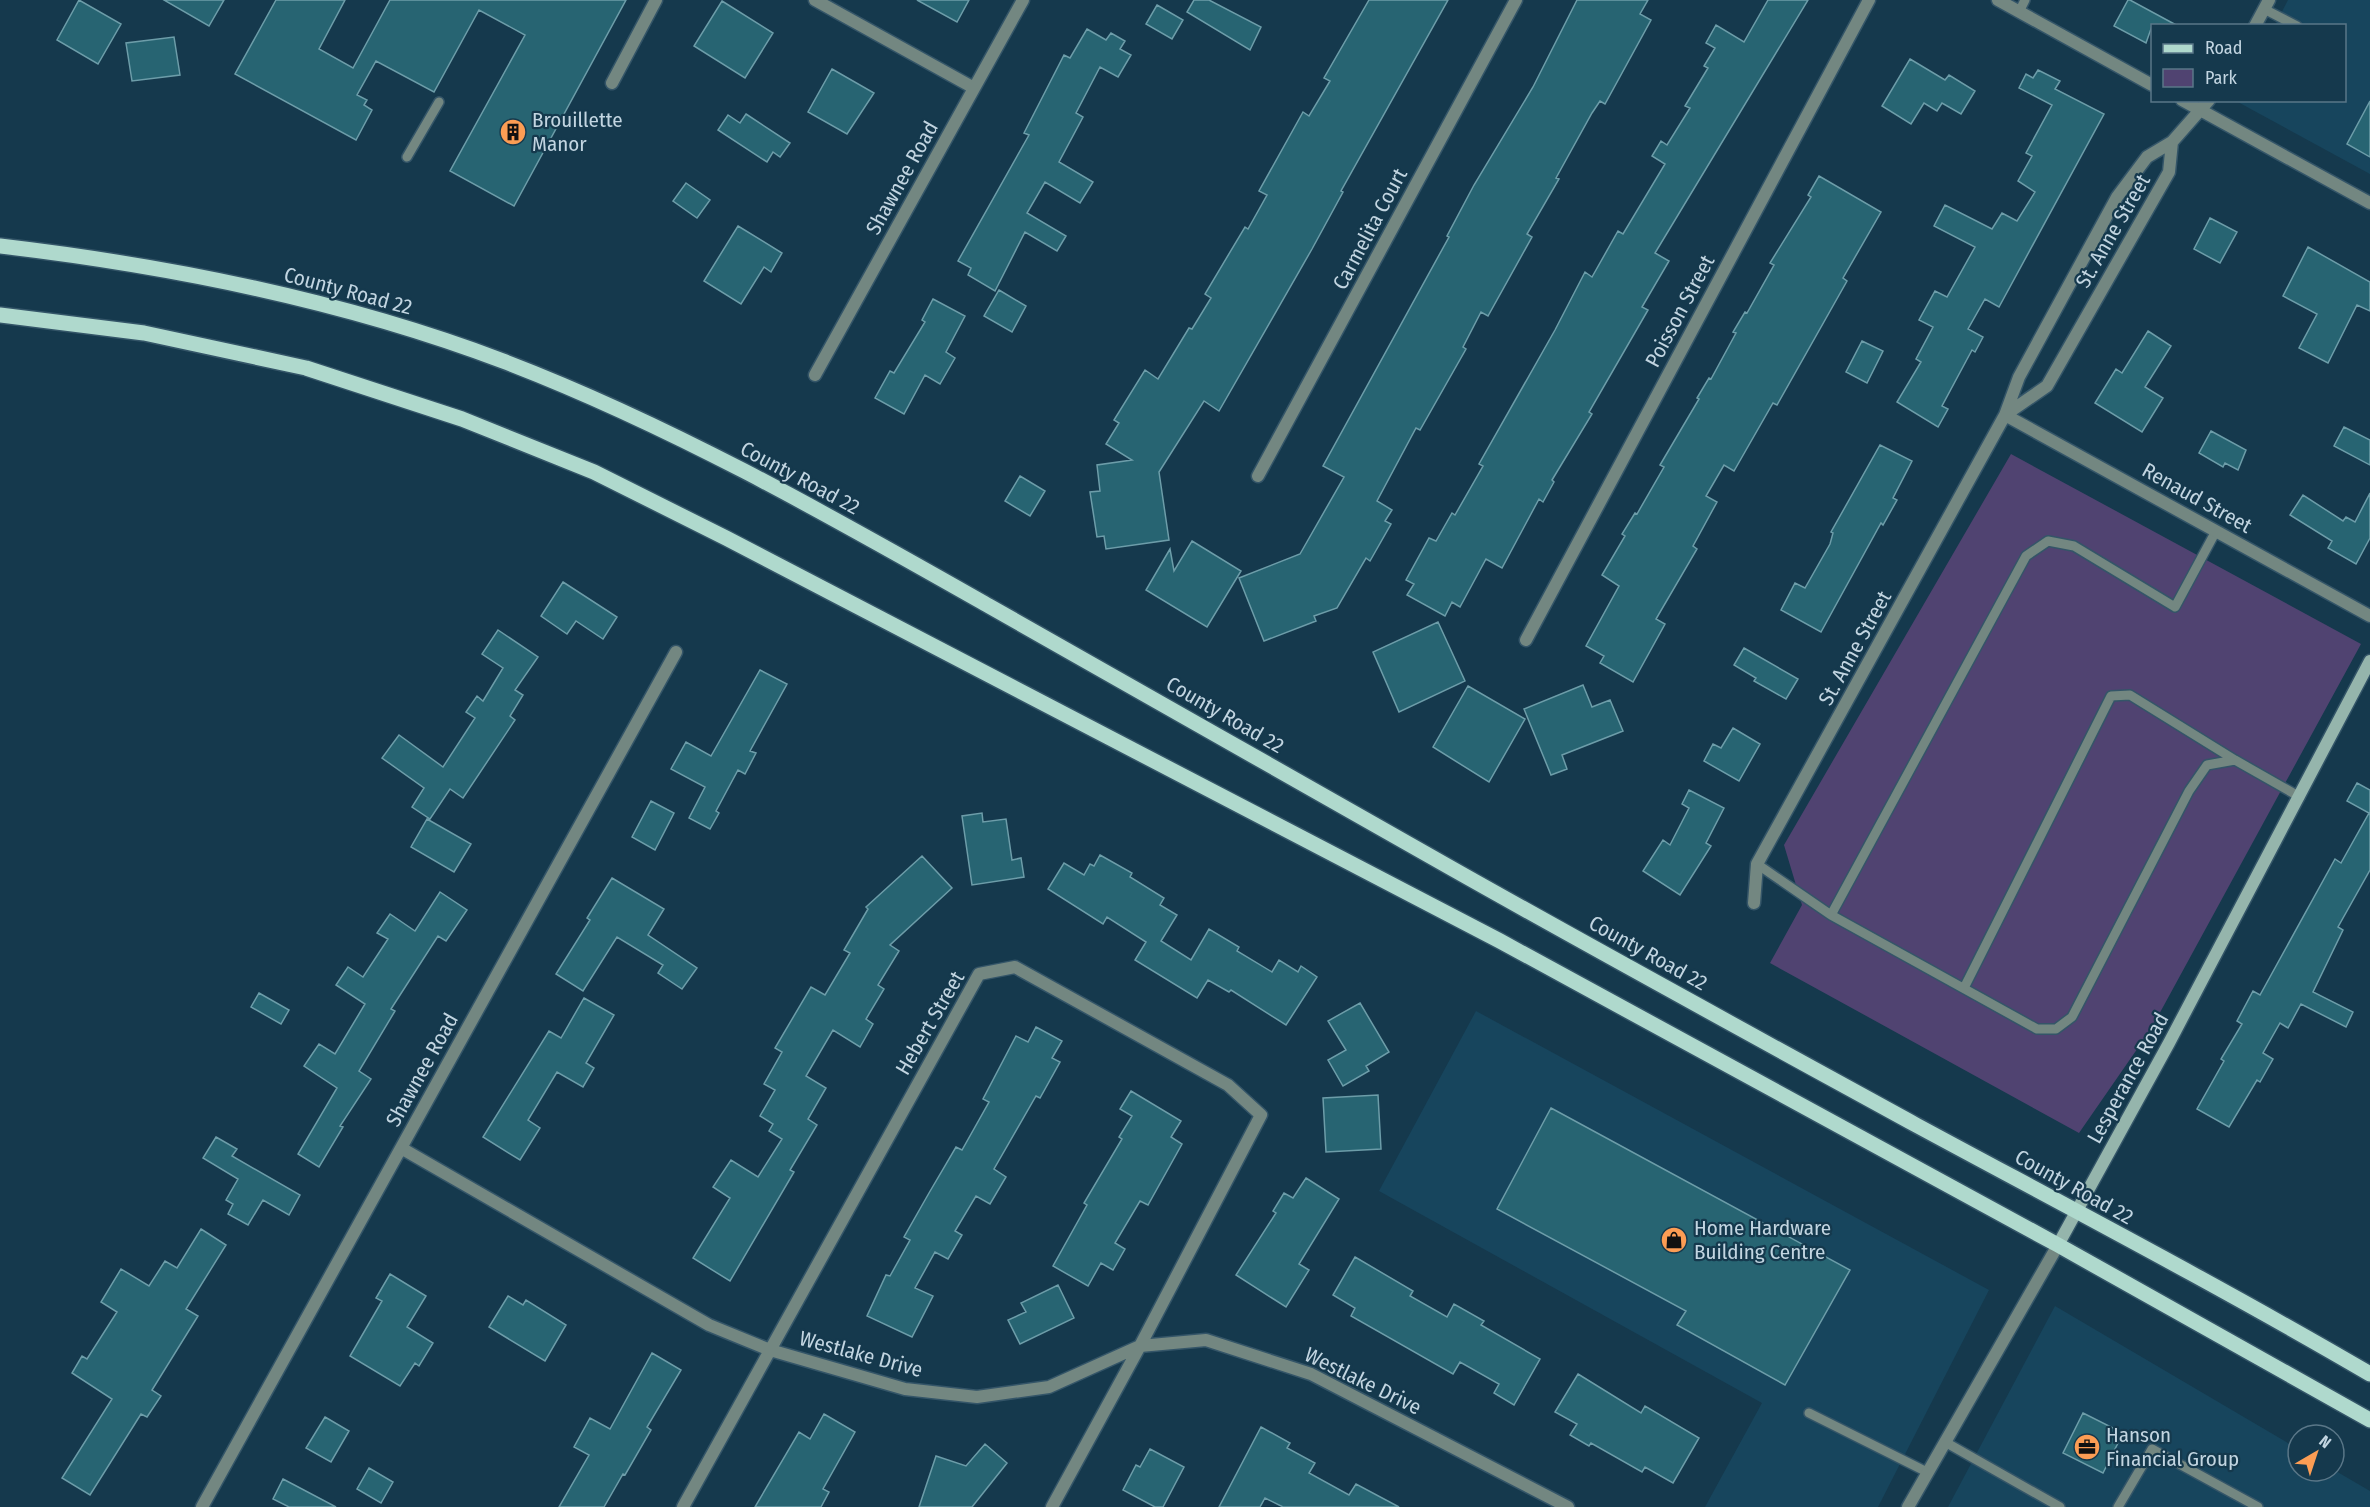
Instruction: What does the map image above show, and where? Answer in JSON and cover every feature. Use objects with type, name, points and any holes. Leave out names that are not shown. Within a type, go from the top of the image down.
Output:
[{"type":"main road","name":"County Road 22","points":[[0,246],[78,255],[182,272],[287,295],[395,324],[502,361],[605,404],[699,448],[870,538],[1477,882],[2370,1374]]},
{"type":"main road","points":[[0,315],[144,333],[306,368],[462,419],[594,472],[726,538],[1331,852],[2058,1245],[2370,1420]]},
{"type":"main road","name":"Lesperance Road","points":[[2058,1245],[2300,797],[2370,661]]},
{"type":"street","points":[[612,83],[656,0]]},
{"type":"street","points":[[814,0],[974,88]]},
{"type":"street","name":"Shawnee Road","points":[[815,375],[1023,0]]},
{"type":"street","name":"Carmelita Court","points":[[1258,476],[1516,0]]},
{"type":"street","name":"Poisson Street","points":[[1526,640],[1869,0]]},
{"type":"street","points":[[1998,0],[2151,83]]},
{"type":"street","points":[[2256,24],[2267,5]]},
{"type":"street","points":[[2185,102],[2370,203]]},
{"type":"street","name":"St. Anne Street","points":[[1754,903],[1758,864],[2005,416],[2019,377],[2117,197],[2147,157],[2172,142],[2207,102]]},
{"type":"street","name":"St. Anne Street","points":[[2005,416],[2047,386],[2169,172],[2172,142]]},
{"type":"street","name":"Renaud Street","points":[[2005,416],[2370,616]]},
{"type":"street","name":"Shawnee Road","points":[[202,1507],[676,652]]},
{"type":"street","name":"Hebert Street","points":[[683,1507],[979,974],[1015,967],[1228,1085],[1261,1115],[1140,1346]]},
{"type":"street","name":"Westlake Drive","points":[[401,1148],[709,1325],[770,1350],[905,1389],[977,1396],[1049,1386],[1140,1346],[1206,1340],[1311,1374],[1569,1507]]},
{"type":"street","name":"Lesperance Road","points":[[1908,1507],[2058,1245]]},
{"type":"street","points":[[1052,1507],[1140,1346]]},
{"type":"lane","points":[[2019,12],[2025,0]]},
{"type":"lane","points":[[2267,5],[2294,24]]},
{"type":"lane","points":[[407,157],[439,102]]},
{"type":"lane","points":[[1831,915],[2026,556],[2048,541],[2074,546],[2175,607],[2216,531]]},
{"type":"lane","points":[[1964,988],[2111,696],[2130,695],[2300,797]]},
{"type":"lane","points":[[1758,864],[1831,915],[2037,1029],[2056,1029],[2072,1017],[2188,791],[2207,765],[2235,760]]},
{"type":"lane","points":[[1809,1413],[1927,1472]]},
{"type":"lane","points":[[1945,1442],[2060,1507]]},
{"type":"lane","points":[[2118,1507],[2152,1449],[2258,1507]]},
{"type":"shaded area","points":[[2288,0],[2370,0],[2370,174],[2238,102],[2346,102],[2346,24],[2276,24]]},
{"type":"shaded area","points":[[1476,1011],[1989,1290],[1878,1507],[1705,1507],[1762,1403],[1379,1191]]},
{"type":"shaded area","points":[[2055,1306],[2286,1442],[2286,1483],[2346,1483],[2346,1477],[2370,1491],[2370,1507],[1948,1507]]},
{"type":"green space","points":[[2011,454],[2361,644],[2151,1029],[2079,1133],[1770,963],[1802,905],[1784,845]]},
{"type":"building","points":[[79,0],[121,24],[98,64],[57,40]]},
{"type":"building","points":[[164,0],[224,0],[209,26]]},
{"type":"building","name":"Brouillette Manor","points":[[276,0],[345,0],[319,49],[353,68],[390,0],[626,0],[514,206],[450,171],[525,35],[479,10],[434,92],[376,61],[357,95],[367,100],[364,105],[372,110],[356,140],[235,74]]},
{"type":"building","points":[[917,0],[969,0],[957,22]]},
{"type":"building","points":[[1194,0],[1209,0],[1261,27],[1250,50],[1187,12]]},
{"type":"building","points":[[1369,0],[1448,0],[1341,191],[1343,192],[1312,249],[1219,411],[1204,401],[1159,472],[1169,540],[1106,549],[1104,536],[1097,537],[1090,492],[1100,491],[1097,465],[1132,460],[1106,444],[1119,423],[1114,420],[1145,370],[1158,379],[1189,328],[1192,329],[1211,298],[1205,294],[1245,227],[1248,229],[1267,195],[1259,191],[1303,112],[1309,116],[1330,81],[1324,78]]},
{"type":"building","points":[[1577,0],[1648,0],[1640,14],[1651,20],[1605,104],[1600,101],[1592,113],[1556,178],[1559,179],[1527,234],[1532,237],[1488,316],[1481,312],[1463,347],[1466,349],[1420,430],[1416,428],[1377,501],[1392,510],[1385,521],[1391,524],[1370,561],[1366,558],[1337,608],[1314,616],[1316,621],[1264,641],[1239,578],[1300,554],[1344,477],[1323,466],[1449,237],[1447,236],[1474,185],[1533,87]]},
{"type":"building","points":[[1768,0],[1808,0],[1655,253],[1669,261],[1642,307],[1648,310],[1589,412],[1592,414],[1552,480],[1554,482],[1543,502],[1539,499],[1502,568],[1486,559],[1460,607],[1452,602],[1445,616],[1407,595],[1414,584],[1406,580],[1429,538],[1436,541],[1452,513],[1455,515],[1483,466],[1479,464],[1585,272],[1592,277],[1618,231],[1623,234],[1665,164],[1652,156],[1661,141],[1667,145],[1690,108],[1685,106],[1708,68],[1704,66],[1715,48],[1706,43],[1716,25],[1744,42]]},
{"type":"building","points":[[2128,0],[2174,24],[2151,24],[2146,43],[2114,26]]},
{"type":"building","points":[[722,1],[773,33],[745,78],[694,46]]},
{"type":"building","points":[[1157,5],[1183,20],[1172,39],[1146,24]]},
{"type":"building","points":[[1087,29],[1106,40],[1111,33],[1125,41],[1120,49],[1131,55],[1118,77],[1100,67],[1076,113],[1083,117],[1059,162],[1093,182],[1080,203],[1045,182],[1027,213],[1066,236],[1057,251],[1025,232],[995,291],[968,275],[971,268],[958,261],[1029,135],[1024,133],[1064,55],[1070,58]]},
{"type":"building","points":[[174,37],[180,75],[132,81],[126,43]]},
{"type":"building","points":[[1910,59],[1945,80],[1949,75],[1975,91],[1961,114],[1942,103],[1937,111],[1924,103],[1911,124],[1882,106]]},
{"type":"building","points":[[832,69],[874,93],[847,134],[808,112]]},
{"type":"building","points":[[2038,70],[2060,81],[2055,89],[2104,114],[1999,307],[1985,299],[1968,329],[1983,337],[1975,352],[1972,350],[1942,406],[1948,409],[1938,427],[1897,402],[1921,362],[1916,359],[1933,327],[1919,320],[1935,291],[1947,297],[1975,247],[1934,226],[1945,205],[1992,229],[2002,213],[2017,221],[2035,192],[2018,181],[2032,156],[2026,153],[2052,105],[2019,88],[2026,74],[2033,78]]},
{"type":"building","points":[[2370,101],[2370,157],[2347,144]]},
{"type":"building","points":[[746,114],[790,143],[780,157],[773,152],[767,162],[718,130],[728,115],[740,123]]},
{"type":"building","points":[[1819,176],[1881,212],[1843,278],[1847,281],[1777,405],[1773,403],[1734,471],[1724,465],[1706,496],[1717,502],[1693,546],[1697,549],[1656,619],[1665,624],[1633,682],[1600,663],[1604,656],[1586,646],[1619,586],[1602,575],[1625,536],[1622,534],[1635,513],[1637,514],[1664,467],[1660,465],[1699,399],[1697,398],[1709,378],[1711,379],[1736,333],[1733,332],[1745,312],[1747,313],[1774,265],[1770,263],[1811,197],[1808,195]]},
{"type":"building","points":[[686,183],[710,200],[697,218],[673,201]]},
{"type":"building","points":[[2210,218],[2237,232],[2220,263],[2194,249]]},
{"type":"building","points":[[738,226],[782,253],[771,272],[764,267],[741,304],[704,281]]},
{"type":"building","points":[[2308,247],[2370,282],[2370,311],[2357,305],[2328,363],[2299,348],[2317,314],[2283,296]]},
{"type":"building","points":[[999,290],[1026,306],[1012,332],[984,316]]},
{"type":"building","points":[[933,299],[965,316],[946,352],[955,358],[940,384],[925,375],[904,414],[875,398],[890,371],[894,373],[925,322],[922,320]]},
{"type":"building","points":[[2148,331],[2171,346],[2145,387],[2163,398],[2142,432],[2095,403],[2116,369],[2122,373]]},
{"type":"building","points":[[1862,341],[1883,351],[1867,383],[1846,372]]},
{"type":"building","points":[[2344,427],[2370,440],[2370,465],[2334,446]]},
{"type":"building","points":[[2211,431],[2246,450],[2238,470],[2225,463],[2223,467],[2199,453]]},
{"type":"building","points":[[1880,445],[1912,461],[1893,498],[1897,500],[1883,525],[1881,523],[1821,632],[1781,610],[1795,583],[1805,588],[1830,544],[1833,533],[1831,532]]},
{"type":"building","points":[[1020,476],[1045,491],[1030,516],[1005,501]]},
{"type":"building","points":[[2370,493],[2370,538],[2356,564],[2328,548],[2332,541],[2290,515],[2303,495],[2343,521],[2346,517],[2355,522]]},
{"type":"building","points":[[1192,541],[1241,571],[1207,627],[1146,590],[1170,549],[1174,571]]},
{"type":"building","points":[[563,582],[617,617],[603,639],[576,621],[567,634],[541,616]]},
{"type":"building","points":[[1438,622],[1465,681],[1399,712],[1373,652]]},
{"type":"building","points":[[498,630],[538,657],[515,690],[523,695],[510,716],[515,720],[463,798],[450,789],[430,819],[412,807],[424,788],[382,758],[399,735],[443,767],[475,718],[466,712],[477,696],[483,701],[503,668],[482,654]]},
{"type":"building","points":[[1744,648],[1798,679],[1786,699],[1754,681],[1756,678],[1734,665]]},
{"type":"building","points":[[760,670],[787,684],[750,751],[756,753],[745,774],[738,770],[716,811],[719,813],[710,829],[689,818],[705,787],[671,769],[686,742],[711,756]]},
{"type":"building","points":[[1583,685],[1592,707],[1610,700],[1623,731],[1562,755],[1567,769],[1551,775],[1524,709]]},
{"type":"building","points":[[1468,686],[1525,719],[1489,782],[1433,747]]},
{"type":"building","points":[[1733,728],[1760,744],[1739,781],[1704,761],[1713,744],[1721,748]]},
{"type":"building","points":[[2357,783],[2370,790],[2370,870],[2338,927],[2343,930],[2313,992],[2353,1012],[2346,1027],[2301,1004],[2288,1028],[2280,1023],[2263,1053],[2273,1059],[2260,1082],[2257,1080],[2229,1127],[2197,1109],[2224,1061],[2221,1059],[2242,1024],[2237,1021],[2253,991],[2260,995],[2335,859],[2341,863],[2369,813],[2347,801]]},
{"type":"building","points":[[1689,790],[1724,808],[1706,843],[1711,846],[1680,895],[1643,871],[1663,840],[1670,845],[1689,808],[1682,804]]},
{"type":"building","points":[[651,801],[674,813],[655,850],[632,837]]},
{"type":"building","points":[[982,813],[983,822],[1006,819],[1012,860],[1021,858],[1024,877],[972,885],[962,816]]},
{"type":"building","points":[[427,819],[471,844],[454,872],[411,847]]},
{"type":"building","points":[[1100,855],[1132,873],[1130,877],[1164,898],[1160,905],[1177,915],[1161,941],[1191,960],[1209,929],[1239,947],[1237,951],[1272,972],[1279,960],[1298,972],[1301,966],[1317,977],[1286,1025],[1231,990],[1229,992],[1208,980],[1197,998],[1135,960],[1146,942],[1107,917],[1103,924],[1048,889],[1064,863],[1084,875],[1090,864],[1094,866]]},
{"type":"building","points":[[922,856],[952,888],[890,945],[899,951],[878,985],[884,989],[866,1019],[873,1024],[860,1047],[833,1030],[806,1076],[826,1088],[808,1119],[817,1125],[790,1170],[794,1172],[730,1281],[693,1258],[730,1198],[713,1187],[731,1160],[758,1177],[782,1139],[769,1131],[773,1124],[760,1116],[775,1090],[764,1084],[782,1052],[775,1048],[811,987],[825,995],[850,953],[844,950],[868,909],[866,907]]},
{"type":"building","points":[[612,878],[664,909],[648,935],[697,968],[682,989],[658,973],[663,965],[617,937],[583,991],[556,974],[590,920],[587,918]]},
{"type":"building","points":[[440,892],[467,910],[446,941],[438,936],[391,1009],[395,1011],[359,1071],[371,1079],[340,1126],[343,1127],[319,1167],[298,1154],[337,1088],[304,1066],[319,1044],[335,1054],[365,1004],[336,985],[348,967],[363,977],[388,939],[377,933],[390,914],[415,931]]},
{"type":"building","points":[[259,993],[289,1010],[281,1024],[251,1007]]},
{"type":"building","points":[[584,998],[614,1015],[586,1063],[594,1068],[583,1087],[557,1072],[528,1120],[540,1128],[520,1160],[483,1137],[549,1031],[561,1038]]},
{"type":"building","points":[[1360,1003],[1389,1052],[1366,1066],[1369,1071],[1343,1086],[1328,1060],[1346,1050],[1328,1021]]},
{"type":"building","points":[[1036,1027],[1062,1041],[1052,1058],[1060,1062],[1040,1098],[1036,1096],[994,1169],[1006,1177],[990,1204],[976,1196],[955,1231],[962,1235],[948,1259],[935,1252],[915,1288],[933,1296],[912,1337],[867,1316],[886,1275],[890,1276],[910,1240],[904,1237],[929,1193],[956,1147],[962,1150],[989,1102],[983,1099],[1016,1036],[1028,1042]]},
{"type":"building","points":[[1131,1091],[1181,1121],[1171,1137],[1182,1144],[1148,1205],[1140,1201],[1115,1243],[1125,1249],[1113,1270],[1101,1263],[1088,1286],[1053,1266],[1087,1205],[1084,1203],[1122,1139],[1119,1137],[1132,1116],[1120,1109]]},
{"type":"building","points":[[1378,1095],[1381,1149],[1326,1152],[1323,1098]]},
{"type":"building","name":"Home Hardware Building Centre","points":[[1551,1108],[1850,1270],[1785,1385],[1677,1325],[1686,1311],[1497,1209]]},
{"type":"building","points":[[216,1137],[237,1149],[232,1156],[300,1195],[289,1215],[263,1200],[248,1225],[228,1214],[233,1204],[226,1200],[238,1179],[203,1158]]},
{"type":"building","points":[[1306,1178],[1339,1199],[1299,1264],[1309,1270],[1286,1307],[1236,1275],[1276,1213],[1273,1211],[1284,1193],[1293,1198]]},
{"type":"building","points":[[201,1229],[226,1245],[186,1309],[198,1316],[152,1390],[161,1396],[147,1417],[141,1414],[90,1495],[62,1478],[112,1399],[72,1373],[82,1356],[87,1359],[117,1312],[101,1302],[121,1269],[149,1286],[165,1261],[177,1268]]},
{"type":"building","points":[[1355,1257],[1413,1291],[1410,1296],[1447,1317],[1454,1304],[1484,1321],[1481,1325],[1540,1359],[1514,1405],[1494,1393],[1499,1384],[1460,1362],[1453,1374],[1351,1316],[1355,1308],[1333,1295]]},
{"type":"building","points":[[390,1274],[426,1296],[407,1327],[433,1343],[419,1366],[415,1363],[400,1386],[350,1356],[382,1301],[376,1298]]},
{"type":"building","points":[[1058,1285],[1074,1318],[1020,1344],[1008,1320],[1026,1312],[1021,1303]]},
{"type":"building","points":[[508,1296],[523,1305],[526,1300],[566,1325],[545,1361],[489,1327]]},
{"type":"building","points":[[652,1353],[681,1370],[647,1427],[651,1430],[625,1475],[623,1474],[604,1507],[559,1507],[589,1455],[574,1447],[590,1418],[610,1429]]},
{"type":"building","points":[[1578,1374],[1641,1413],[1645,1406],[1699,1438],[1673,1483],[1645,1467],[1642,1472],[1591,1443],[1589,1446],[1570,1435],[1577,1424],[1555,1412]]},
{"type":"building","points":[[2083,1413],[2123,1433],[2103,1473],[2063,1453]]},
{"type":"building","points":[[824,1414],[855,1432],[823,1489],[829,1492],[821,1507],[755,1507],[799,1432],[810,1439]]},
{"type":"building","points":[[325,1417],[349,1431],[331,1462],[306,1448]]},
{"type":"building","points":[[1261,1427],[1290,1443],[1287,1448],[1315,1463],[1309,1473],[1349,1495],[1356,1484],[1399,1507],[1283,1507],[1265,1498],[1260,1507],[1219,1507]]},
{"type":"building","points":[[985,1444],[1007,1463],[972,1507],[919,1507],[936,1456],[966,1466]]},
{"type":"building","points":[[1150,1449],[1184,1467],[1163,1507],[1155,1507],[1123,1490],[1136,1465],[1140,1467]]},
{"type":"building","points":[[369,1468],[393,1482],[381,1503],[357,1489]]},
{"type":"building","points":[[283,1479],[336,1507],[289,1507],[273,1499]]},
{"type":"place","name":"Brouillette Manor","points":[[513,132]]},
{"type":"place","name":"Home Hardware Building Centre","points":[[1674,1240]]},
{"type":"place","name":"Hanson Financial Group","points":[[2087,1447]]}]
